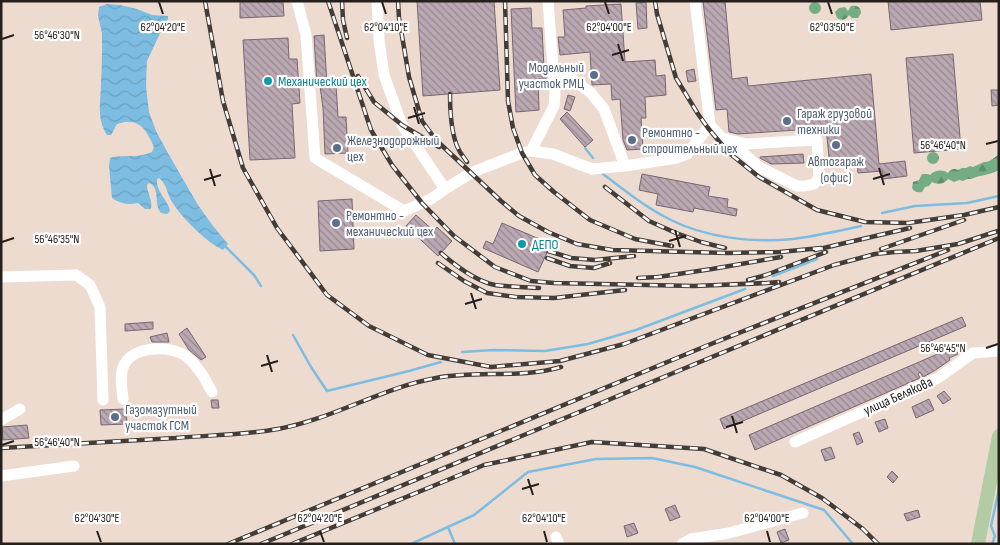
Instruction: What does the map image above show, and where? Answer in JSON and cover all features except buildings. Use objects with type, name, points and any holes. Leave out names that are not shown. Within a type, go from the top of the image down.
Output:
[{"type":"main road","points":[[978,544],[999,436]]},
{"type":"street","points":[[297,1],[306,35],[315,158],[404,211],[431,199],[471,173],[531,151],[552,154],[592,169],[625,166],[676,158],[687,154],[710,125]]},
{"type":"street","points":[[377,1],[379,40],[384,75],[402,125],[445,189]]},
{"type":"street","points":[[531,151],[554,106],[554,74],[548,1]]},
{"type":"street","points":[[695,1],[710,125],[722,138],[730,140],[746,144],[817,140],[819,178],[814,184],[797,186],[759,167],[730,140]]},
{"type":"street","points":[[554,74],[572,79],[591,93],[604,109],[625,166]]},
{"type":"street","points":[[1,277],[76,275],[90,285],[100,307],[104,400]]},
{"type":"street","points":[[123,399],[122,371],[125,363],[132,356],[142,351],[157,348],[172,350],[186,356],[200,370],[212,392]]},
{"type":"street","name":"улица Белякова","points":[[795,442],[938,378],[973,353],[999,351]]},
{"type":"street","points":[[1,420],[20,409]]},
{"type":"street","points":[[1,476],[74,466]]},
{"type":"street","points":[[682,544],[691,540],[729,533],[803,513]]},
{"type":"green space","points":[[817,2],[820,3],[820,13],[813,14],[810,13],[809,6],[810,3]]},
{"type":"green space","points":[[851,6],[857,6],[860,9],[861,13],[858,18],[852,18],[849,15],[844,20],[837,18],[835,12],[839,8],[845,7],[848,11]]},
{"type":"green space","points":[[935,152],[938,153],[938,163],[931,164],[928,163],[927,156],[928,153]]},
{"type":"green space","points":[[999,154],[999,170],[996,172],[963,181],[954,182],[948,179],[945,182],[936,184],[932,182],[922,192],[916,192],[912,188],[913,182],[919,180],[922,174],[930,175],[939,171],[948,173],[952,169],[958,170],[970,166],[973,167],[990,161]]},
{"type":"water","points":[[107,4],[137,9],[152,15],[168,16],[147,61],[146,86],[149,112],[156,131],[198,205],[228,244],[223,250],[202,236],[182,215],[172,202],[162,180],[159,178],[157,179],[158,188],[170,211],[167,214],[161,213],[157,205],[155,189],[149,183],[147,185],[151,209],[145,209],[138,203],[125,204],[112,198],[110,158],[147,154],[152,152],[154,147],[144,129],[136,123],[125,122],[117,124],[111,135],[107,135],[101,122],[102,33],[98,16],[99,7]]},
{"type":"waterway","points":[[585,148],[593,158]]},
{"type":"waterway","points":[[603,174],[660,214],[698,231],[714,235],[730,238],[778,240],[793,239],[861,226]]},
{"type":"waterway","points":[[882,213],[915,206],[967,203],[999,196]]},
{"type":"waterway","points":[[226,247],[254,275],[261,286]]},
{"type":"waterway","points":[[773,276],[817,259]]},
{"type":"waterway","points":[[462,352],[493,350],[545,351],[588,344],[636,330],[745,289]]},
{"type":"waterway","points":[[293,335],[327,391],[441,362]]},
{"type":"waterway","points":[[411,544],[474,515],[528,472],[596,459],[652,458],[695,467],[824,510],[853,544]]},
{"type":"waterway","points":[[992,544],[995,536],[991,526],[999,489]]},
{"type":"waterway","points":[[448,527],[455,544]]},
{"type":"railway","points":[[205,1],[223,101],[243,168],[277,228],[327,295],[369,326],[428,355],[491,367],[560,361],[624,344],[834,265],[875,254],[916,251],[958,244],[998,231]]},
{"type":"railway","points":[[328,1],[371,130],[392,165],[422,203],[454,236],[495,267],[531,281],[554,283],[694,286],[779,282]]},
{"type":"railway","points":[[342,1],[343,20],[347,38]]},
{"type":"railway","points":[[398,1],[409,77],[422,121],[436,140],[519,216],[548,232],[577,244],[612,250],[727,253],[780,252],[821,248]]},
{"type":"railway","points":[[505,1],[508,101],[513,128],[522,153],[535,175],[590,220],[635,239],[672,246]]},
{"type":"railway","points":[[655,1],[676,78],[698,114],[728,152],[759,177],[817,210],[865,222],[908,223],[964,215],[999,207]]},
{"type":"railway","points":[[358,76],[374,102],[402,125],[439,147]]},
{"type":"railway","points":[[450,94],[453,132],[457,146],[467,162]]},
{"type":"railway","points":[[605,187],[649,221],[701,242],[725,248]]},
{"type":"railway","points":[[881,249],[964,220]]},
{"type":"railway","points":[[815,250],[910,228]]},
{"type":"railway","points":[[261,544],[999,238]]},
{"type":"railway","points":[[228,544],[706,346],[948,250]]},
{"type":"railway","points":[[548,251],[571,258],[595,260],[634,256]]},
{"type":"railway","points":[[748,280],[826,252]]},
{"type":"railway","points":[[441,253],[466,272],[488,283],[500,286],[539,288]]},
{"type":"railway","points":[[638,278],[658,277],[781,257]]},
{"type":"railway","points":[[547,258],[570,266],[594,268],[610,263]]},
{"type":"railway","points":[[438,263],[464,281],[487,293],[516,297],[554,298],[625,290]]},
{"type":"railway","points":[[1,448],[265,431],[318,418],[396,389],[436,378],[530,373],[561,367]]},
{"type":"railway","points":[[292,544],[484,465],[592,442],[704,449],[781,475],[822,498],[863,529],[878,544]]},
{"type":"place","name":"Модельный участок РМЦ","points":[[594,75]]},
{"type":"place","name":"Механический цех","points":[[268,81]]},
{"type":"place","name":"Гараж грузовой техники","points":[[787,121]]},
{"type":"place","name":"Ремонтно - строительный цех","points":[[632,140]]},
{"type":"place","name":"Автогараж (офис)","points":[[836,145]]},
{"type":"place","name":"Железнодорожный цех","points":[[337,148]]},
{"type":"place","name":"Ремонтно - механический цех","points":[[336,223]]},
{"type":"place","name":"ДЕПО","points":[[522,244]]},
{"type":"place","name":"Газомазутный участок ГСМ","points":[[115,417]]}]
